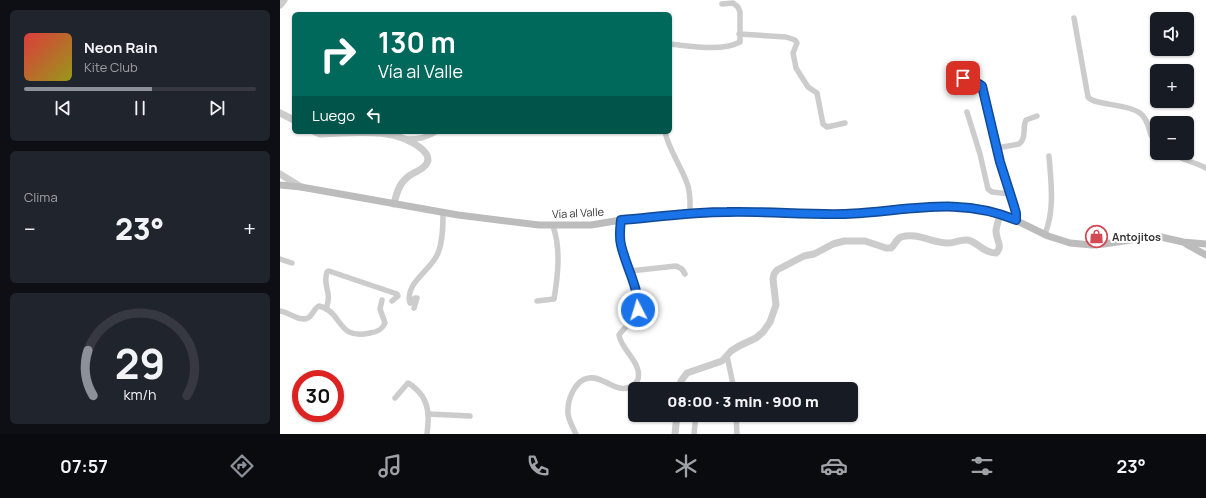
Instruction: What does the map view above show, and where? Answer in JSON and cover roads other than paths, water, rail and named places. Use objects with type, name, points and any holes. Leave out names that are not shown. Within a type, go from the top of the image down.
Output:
[{"type":"main road","name":"Vía al Valle","points":[[280,185],[301,187],[394,204],[496,220],[553,226],[591,225],[621,220],[690,214],[752,212],[834,214],[950,206],[980,209],[1000,214],[1062,241],[1092,245],[1149,238],[1169,238],[1183,242]]},
{"type":"main road","points":[[1183,242],[1206,244]]},
{"type":"main road","points":[[1183,242],[1206,254]]},
{"type":"street","points":[[280,5],[284,0]]},
{"type":"street","points":[[672,44],[708,47],[723,46],[740,42],[740,12],[738,7],[733,3],[722,4]]},
{"type":"street","points":[[1074,18],[1088,97],[1094,101],[1116,104],[1134,109],[1142,114],[1150,130]]},
{"type":"street","points":[[739,34],[786,37],[795,40],[797,43],[793,53],[796,68],[808,87],[817,93],[823,124],[827,126],[845,123]]},
{"type":"street","points":[[959,64],[963,78],[967,81],[978,83],[982,86],[996,148],[1016,213],[1016,220]]},
{"type":"street","points":[[280,112],[292,119]]},
{"type":"street","points":[[967,112],[980,154],[988,189],[996,193],[1010,194]]},
{"type":"street","points":[[996,148],[1019,144],[1024,138],[1026,120],[1036,116]]},
{"type":"street","points":[[383,134],[404,139],[419,147],[426,153],[428,158],[427,163],[422,169],[404,180],[397,189],[394,204]]},
{"type":"street","points":[[404,139],[420,139],[432,134]]},
{"type":"street","points":[[666,134],[687,183],[690,194],[690,214]]},
{"type":"street","points":[[1045,234],[1051,210],[1052,185],[1049,156]]},
{"type":"street","points":[[1186,160],[1206,168]]},
{"type":"street","points":[[280,174],[301,187]]},
{"type":"street","points":[[414,308],[417,298],[410,302],[409,291],[432,265],[439,251],[443,212]]},
{"type":"street","points":[[681,382],[687,373],[722,361],[731,351],[756,338],[763,332],[770,322],[776,305],[773,286],[774,274],[797,259],[814,254],[833,244],[844,241],[865,241],[890,248],[897,240],[908,236],[948,244],[964,240],[970,241],[990,253],[996,253],[1000,246],[996,230],[1000,214]]},
{"type":"street","points":[[576,434],[568,414],[569,403],[575,386],[581,380],[598,378],[612,386],[626,389],[637,381],[638,377],[636,366],[622,345],[619,335],[632,320],[638,310],[637,292],[620,244],[621,220]]},
{"type":"street","points":[[537,301],[554,299],[558,276],[558,249],[557,235],[553,226]]},
{"type":"street","points":[[280,259],[292,263]]},
{"type":"street","points":[[630,271],[676,266],[682,269],[685,274]]},
{"type":"street","points":[[326,309],[329,303],[329,294],[325,277],[326,272],[330,271],[397,294],[398,296],[392,301]]},
{"type":"street","points":[[280,311],[297,317],[306,318],[310,317],[316,307],[319,306],[326,309],[337,319],[343,329],[348,332],[362,335],[379,331],[384,327],[385,323],[380,309],[382,300]]},
{"type":"street","points":[[727,356],[733,382]]},
{"type":"street","points":[[395,398],[406,384],[411,384],[421,394],[427,404],[428,434]]},
{"type":"street","points":[[428,414],[470,416]]},
{"type":"street","points":[[675,434],[676,422]]},
{"type":"street","points":[[694,434],[695,422]]},
{"type":"street","points":[[736,422],[737,434]]},
{"type":"place","name":"Antojitos","points":[[1096,237]]}]
